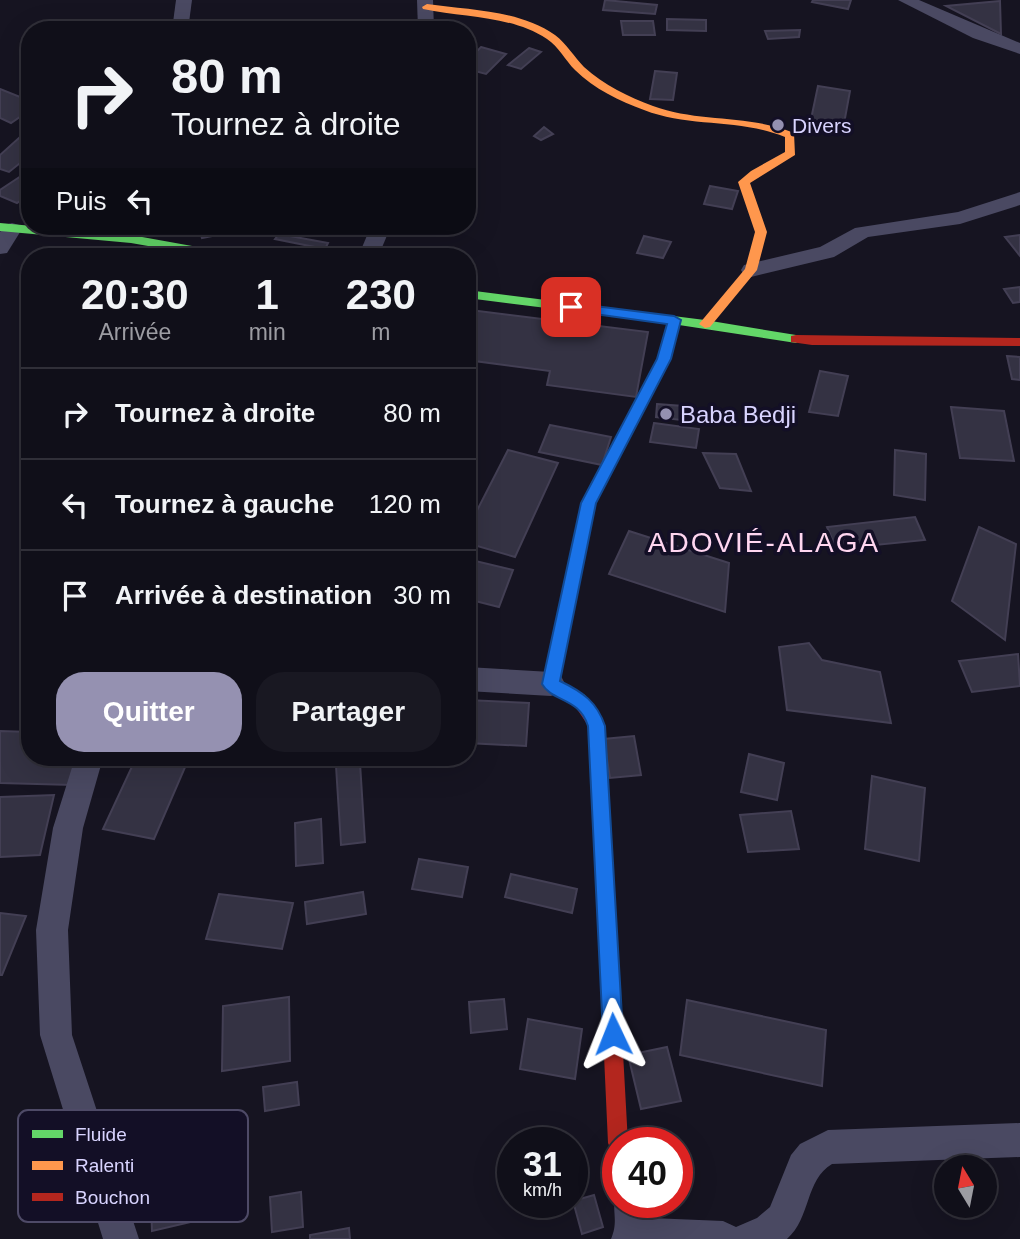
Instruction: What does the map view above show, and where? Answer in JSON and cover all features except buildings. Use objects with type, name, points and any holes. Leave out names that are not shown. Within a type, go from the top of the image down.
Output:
[{"type":"street","points":[[906,0],[979,34],[1020,49]]},
{"type":"street","points":[[180,21],[181,1]]},
{"type":"street","points":[[426,4],[505,20],[554,38],[588,76],[662,114],[763,125],[790,135],[791,153],[785,159],[765,166],[744,182],[761,232],[751,270],[705,324]]},
{"type":"street","points":[[751,270],[827,252],[862,232],[960,218],[1020,198]]},
{"type":"street","points":[[0,248],[6,228]]},
{"type":"street","points":[[145,235],[196,248]]},
{"type":"street","points":[[476,295],[705,324],[812,341],[1020,342]]},
{"type":"street","points":[[551,684],[589,503],[664,359],[674,320]]},
{"type":"street","points":[[476,680],[551,684],[573,695],[592,711],[597,726],[617,1127]]},
{"type":"street","points":[[80,1110],[56,1035],[52,930],[68,828],[87,766]]},
{"type":"street","points":[[749,1239],[765,1234],[787,1216],[806,1161],[814,1153],[828,1147],[1020,1140]]},
{"type":"street","points":[[116,1222],[121,1239]]},
{"type":"street","points":[[632,1226],[723,1239]]},
{"type":"traffic: fast","points":[[0,227],[21,229]]},
{"type":"traffic: fast","points":[[87,235],[181,248]]},
{"type":"traffic: fast","points":[[476,295],[705,324],[796,339]]},
{"type":"traffic: fast","points":[[579,700],[551,684],[589,503],[664,359],[674,320]]},
{"type":"traffic: slow","points":[[427,7],[507,19],[537,29],[555,40],[576,65],[607,89],[659,112],[692,119],[757,124],[790,135],[791,153],[744,182],[761,232],[751,270],[705,324]]},
{"type":"traffic: jam","points":[[796,339],[1020,342]]},
{"type":"traffic: jam","points":[[579,700],[597,726],[617,1127]]},
{"type":"place","name":"Divers","points":[[778,125]]},
{"type":"place","name":"Baba Bedji","points":[[666,414]]},
{"type":"district","name":"ADOVIÉ-ALAGA","points":[[764,542]]},
{"type":"route","points":[[571,307],[674,320],[664,359],[589,503],[551,684],[573,695],[592,711],[597,726],[613,1034]]}]
